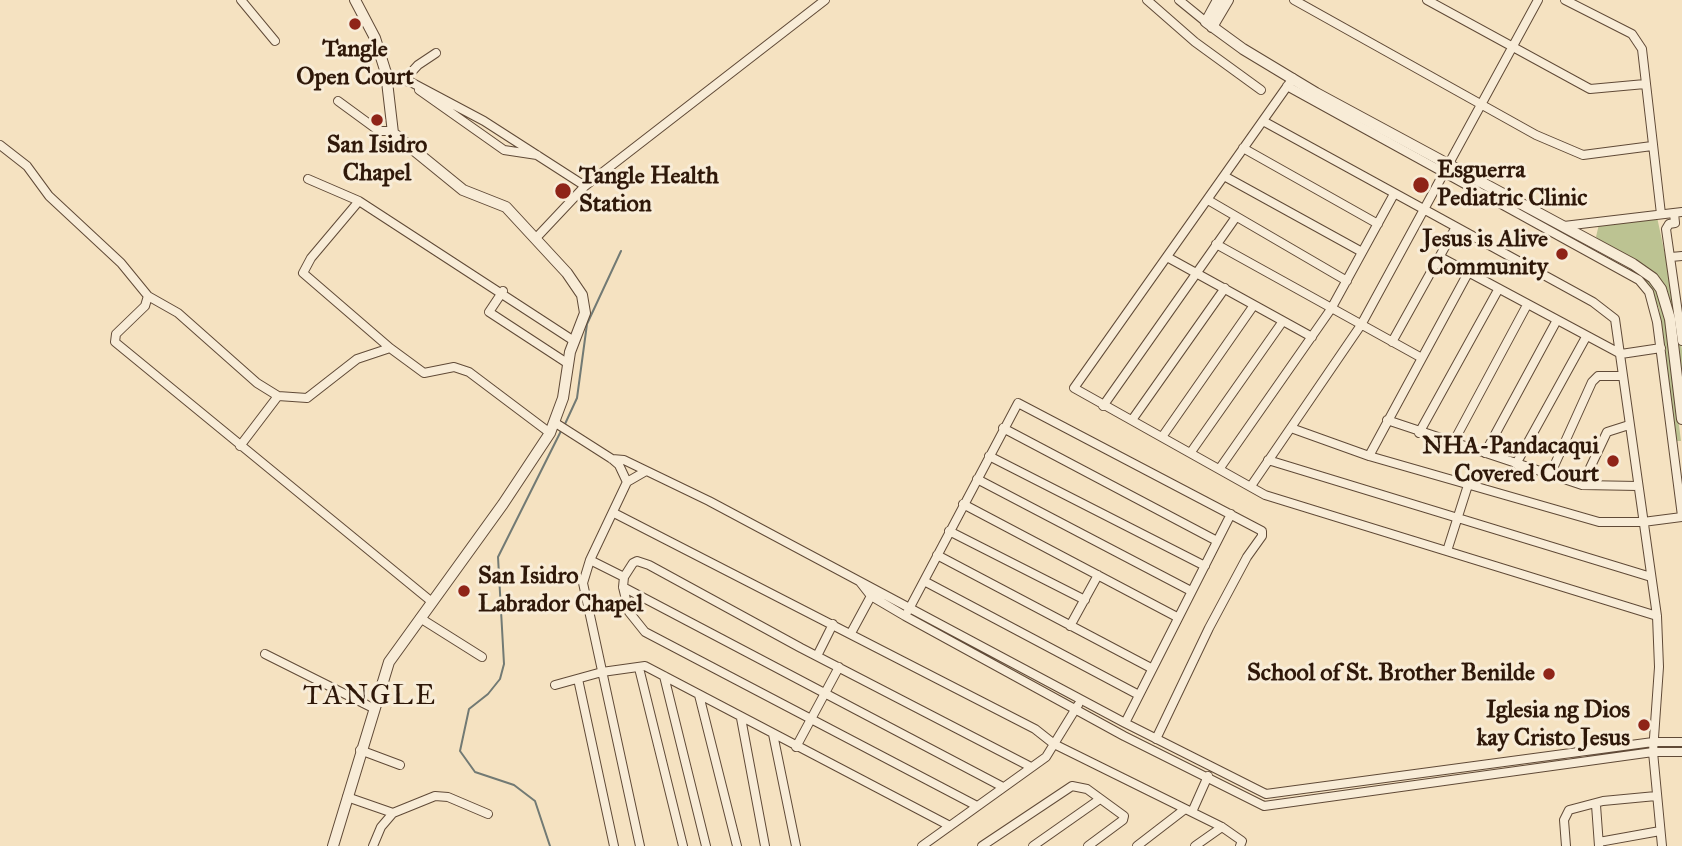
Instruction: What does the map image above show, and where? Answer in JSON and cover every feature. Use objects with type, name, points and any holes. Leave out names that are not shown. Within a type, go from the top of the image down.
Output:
[{"type":"street","points":[[242,0],[275,41]]},
{"type":"street","points":[[355,0],[375,38],[386,74],[391,131]]},
{"type":"street","points":[[537,237],[585,186],[825,0]]},
{"type":"street","points":[[1147,0],[1195,42],[1261,90]]},
{"type":"street","points":[[1179,0],[1209,25],[1290,82],[1590,246],[1633,264],[1653,278],[1661,289],[1670,319],[1682,419]]},
{"type":"street","points":[[1209,25],[1218,0]]},
{"type":"street","points":[[1209,25],[1228,0]]},
{"type":"street","points":[[1294,0],[1536,135],[1583,155],[1652,146]]},
{"type":"street","points":[[1427,0],[1590,89],[1645,84]]},
{"type":"street","points":[[1251,486],[1360,325],[1538,0]]},
{"type":"street","points":[[1564,0],[1632,34],[1644,57],[1661,214]]},
{"type":"street","points":[[405,79],[418,65],[436,53]]},
{"type":"street","points":[[386,74],[405,79],[484,121],[585,186]]},
{"type":"street","points":[[405,79],[503,150],[516,155],[539,155]]},
{"type":"street","points":[[1290,82],[1074,388],[1281,501],[1657,616]]},
{"type":"street","points":[[338,101],[379,131],[391,131],[463,190],[506,207],[537,237],[567,273],[585,301],[586,313],[567,363],[561,426]]},
{"type":"street","points":[[1263,121],[1613,315],[1657,616],[1659,667],[1653,752],[1662,846]]},
{"type":"street","points":[[0,145],[27,166],[49,196],[121,262],[148,296],[177,313],[257,383],[278,396],[307,398],[357,359],[390,348]]},
{"type":"street","points":[[1243,148],[1378,224]]},
{"type":"street","points":[[1224,176],[1362,252]]},
{"type":"street","points":[[308,179],[359,201],[575,341]]},
{"type":"street","points":[[1220,468],[1331,309],[1394,194]]},
{"type":"street","points":[[1208,200],[1347,281]]},
{"type":"street","points":[[359,201],[305,265],[303,273],[390,348],[424,373],[454,368],[469,372],[550,433]]},
{"type":"street","points":[[1564,226],[1678,212],[1679,222],[1669,224],[1666,229],[1682,341]]},
{"type":"street","points":[[1103,406],[1236,218]]},
{"type":"street","points":[[1291,428],[1369,456],[1599,522],[1643,522],[1682,517],[1661,348],[1649,292],[1631,274],[1564,226],[1538,218]]},
{"type":"street","points":[[1590,246],[1592,222]]},
{"type":"street","points":[[1392,342],[1456,227]]},
{"type":"street","points":[[1216,244],[1420,357]]},
{"type":"street","points":[[1671,257],[1682,256]]},
{"type":"street","points":[[1167,257],[1311,337]]},
{"type":"street","points":[[1440,257],[1620,354],[1661,348]]},
{"type":"street","points":[[1369,456],[1420,357],[1468,273]]},
{"type":"street","points":[[1132,420],[1224,288]]},
{"type":"street","points":[[1419,433],[1498,290]]},
{"type":"street","points":[[503,292],[489,312],[567,363]]},
{"type":"street","points":[[148,296],[145,306],[116,334],[115,342],[432,602]]},
{"type":"street","points":[[1162,437],[1254,305]]},
{"type":"street","points":[[1453,443],[1527,305]]},
{"type":"street","points":[[1485,453],[1557,320]]},
{"type":"street","points":[[1191,452],[1283,321]]},
{"type":"street","points":[[1516,464],[1586,337]]},
{"type":"street","points":[[1550,475],[1592,382],[1598,376],[1623,376]]},
{"type":"street","points":[[240,446],[278,396]]},
{"type":"street","points":[[907,612],[1018,403],[1256,526],[1262,536],[1247,557],[1209,628],[1156,739]]},
{"type":"street","points":[[1387,420],[1419,433],[1582,485],[1638,486]]},
{"type":"street","points":[[1582,485],[1608,432],[1629,425]]},
{"type":"street","points":[[333,846],[360,750],[389,662],[550,433],[561,426]]},
{"type":"street","points":[[561,426],[612,459],[619,465],[627,482]]},
{"type":"street","points":[[1003,428],[1217,541]]},
{"type":"street","points":[[989,456],[1205,566]]},
{"type":"street","points":[[612,459],[624,460],[858,580],[907,612],[1075,709],[1264,806],[1653,752],[1682,752]]},
{"type":"street","points":[[1268,460],[1651,577]]},
{"type":"street","points":[[640,846],[583,583],[590,560],[627,482],[646,471]]},
{"type":"street","points":[[977,479],[1191,591]]},
{"type":"street","points":[[1447,551],[1468,485]]},
{"type":"street","points":[[963,504],[1177,617]]},
{"type":"street","points":[[614,513],[1035,729],[1054,744],[1222,827],[1242,841],[1240,846]]},
{"type":"street","points":[[1125,723],[1137,694],[1231,514]]},
{"type":"street","points":[[950,531],[1085,600]]},
{"type":"street","points":[[937,555],[1151,668]]},
{"type":"street","points":[[590,560],[624,577]]},
{"type":"street","points":[[977,806],[645,632],[629,612],[623,587],[624,577],[633,564],[644,563],[1031,767]]},
{"type":"street","points":[[1070,626],[1098,575]]},
{"type":"street","points":[[858,580],[871,596],[1081,698],[1212,769],[1274,795],[1653,742],[1682,742]]},
{"type":"street","points":[[924,581],[1137,694]]},
{"type":"street","points":[[623,587],[1003,787]]},
{"type":"street","points":[[850,633],[871,596]]},
{"type":"street","points":[[420,618],[482,657]]},
{"type":"street","points":[[817,656],[833,624]]},
{"type":"street","points":[[265,654],[373,708]]},
{"type":"street","points":[[555,685],[602,672],[645,666],[950,826]]},
{"type":"street","points":[[796,747],[813,720],[839,667]]},
{"type":"street","points":[[639,668],[682,846]]},
{"type":"street","points":[[664,676],[706,846]]},
{"type":"street","points":[[578,679],[614,846]]},
{"type":"street","points":[[699,695],[737,846]]},
{"type":"street","points":[[922,846],[1046,757],[1081,698]]},
{"type":"street","points":[[741,718],[765,846]]},
{"type":"street","points":[[773,734],[796,846]]},
{"type":"street","points":[[360,750],[400,765]]},
{"type":"street","points":[[1136,846],[1189,810],[1212,769]]},
{"type":"street","points":[[1369,781],[1371,791]]},
{"type":"street","points":[[982,846],[1072,786],[1087,789],[1120,812],[1123,820],[1088,846]]},
{"type":"street","points":[[373,846],[381,827],[393,813],[441,796],[488,814]]},
{"type":"street","points":[[1566,846],[1564,820],[1567,811],[1656,796]]},
{"type":"street","points":[[347,797],[393,813]]},
{"type":"street","points":[[1033,846],[1100,799]]},
{"type":"street","points":[[1596,805],[1599,844],[1632,842],[1660,831]]},
{"type":"street","points":[[1195,846],[1222,827]]},
{"type":"green space","points":[[1657,217],[1677,311],[1682,351],[1682,388],[1670,300],[1664,286],[1596,237],[1599,224]]},
{"type":"green space","points":[[1623,264],[1647,275],[1663,301],[1681,441],[1676,441],[1674,437],[1659,308],[1648,285]]},
{"type":"waterway","points":[[565,424],[577,398],[587,324],[621,251]]},
{"type":"waterway","points":[[550,846],[535,801],[514,785],[475,772],[460,751],[469,709],[488,694],[500,679],[504,664],[498,557],[562,429]]},
{"type":"place","name":"Tangle Open Court","points":[[355,24]]},
{"type":"place","name":"San Isidro Chapel","points":[[377,120]]},
{"type":"place","name":"Esguerra Pediatric Clinic","points":[[1421,185]]},
{"type":"place","name":"Tangle Health Station","points":[[563,191]]},
{"type":"place","name":"Jesus is Alive Community","points":[[1562,254]]},
{"type":"place","name":"NHA-Pandacaqui Covered Court","points":[[1613,461]]},
{"type":"place","name":"San Isidro Labrador Chapel","points":[[464,591]]},
{"type":"place","name":"School of St. Brother Benilde","points":[[1549,674]]},
{"type":"place","name":"Iglesia ng Dios kay Cristo Jesus","points":[[1644,725]]},
{"type":"district","name":"TANGLE","points":[[370,697]]}]
